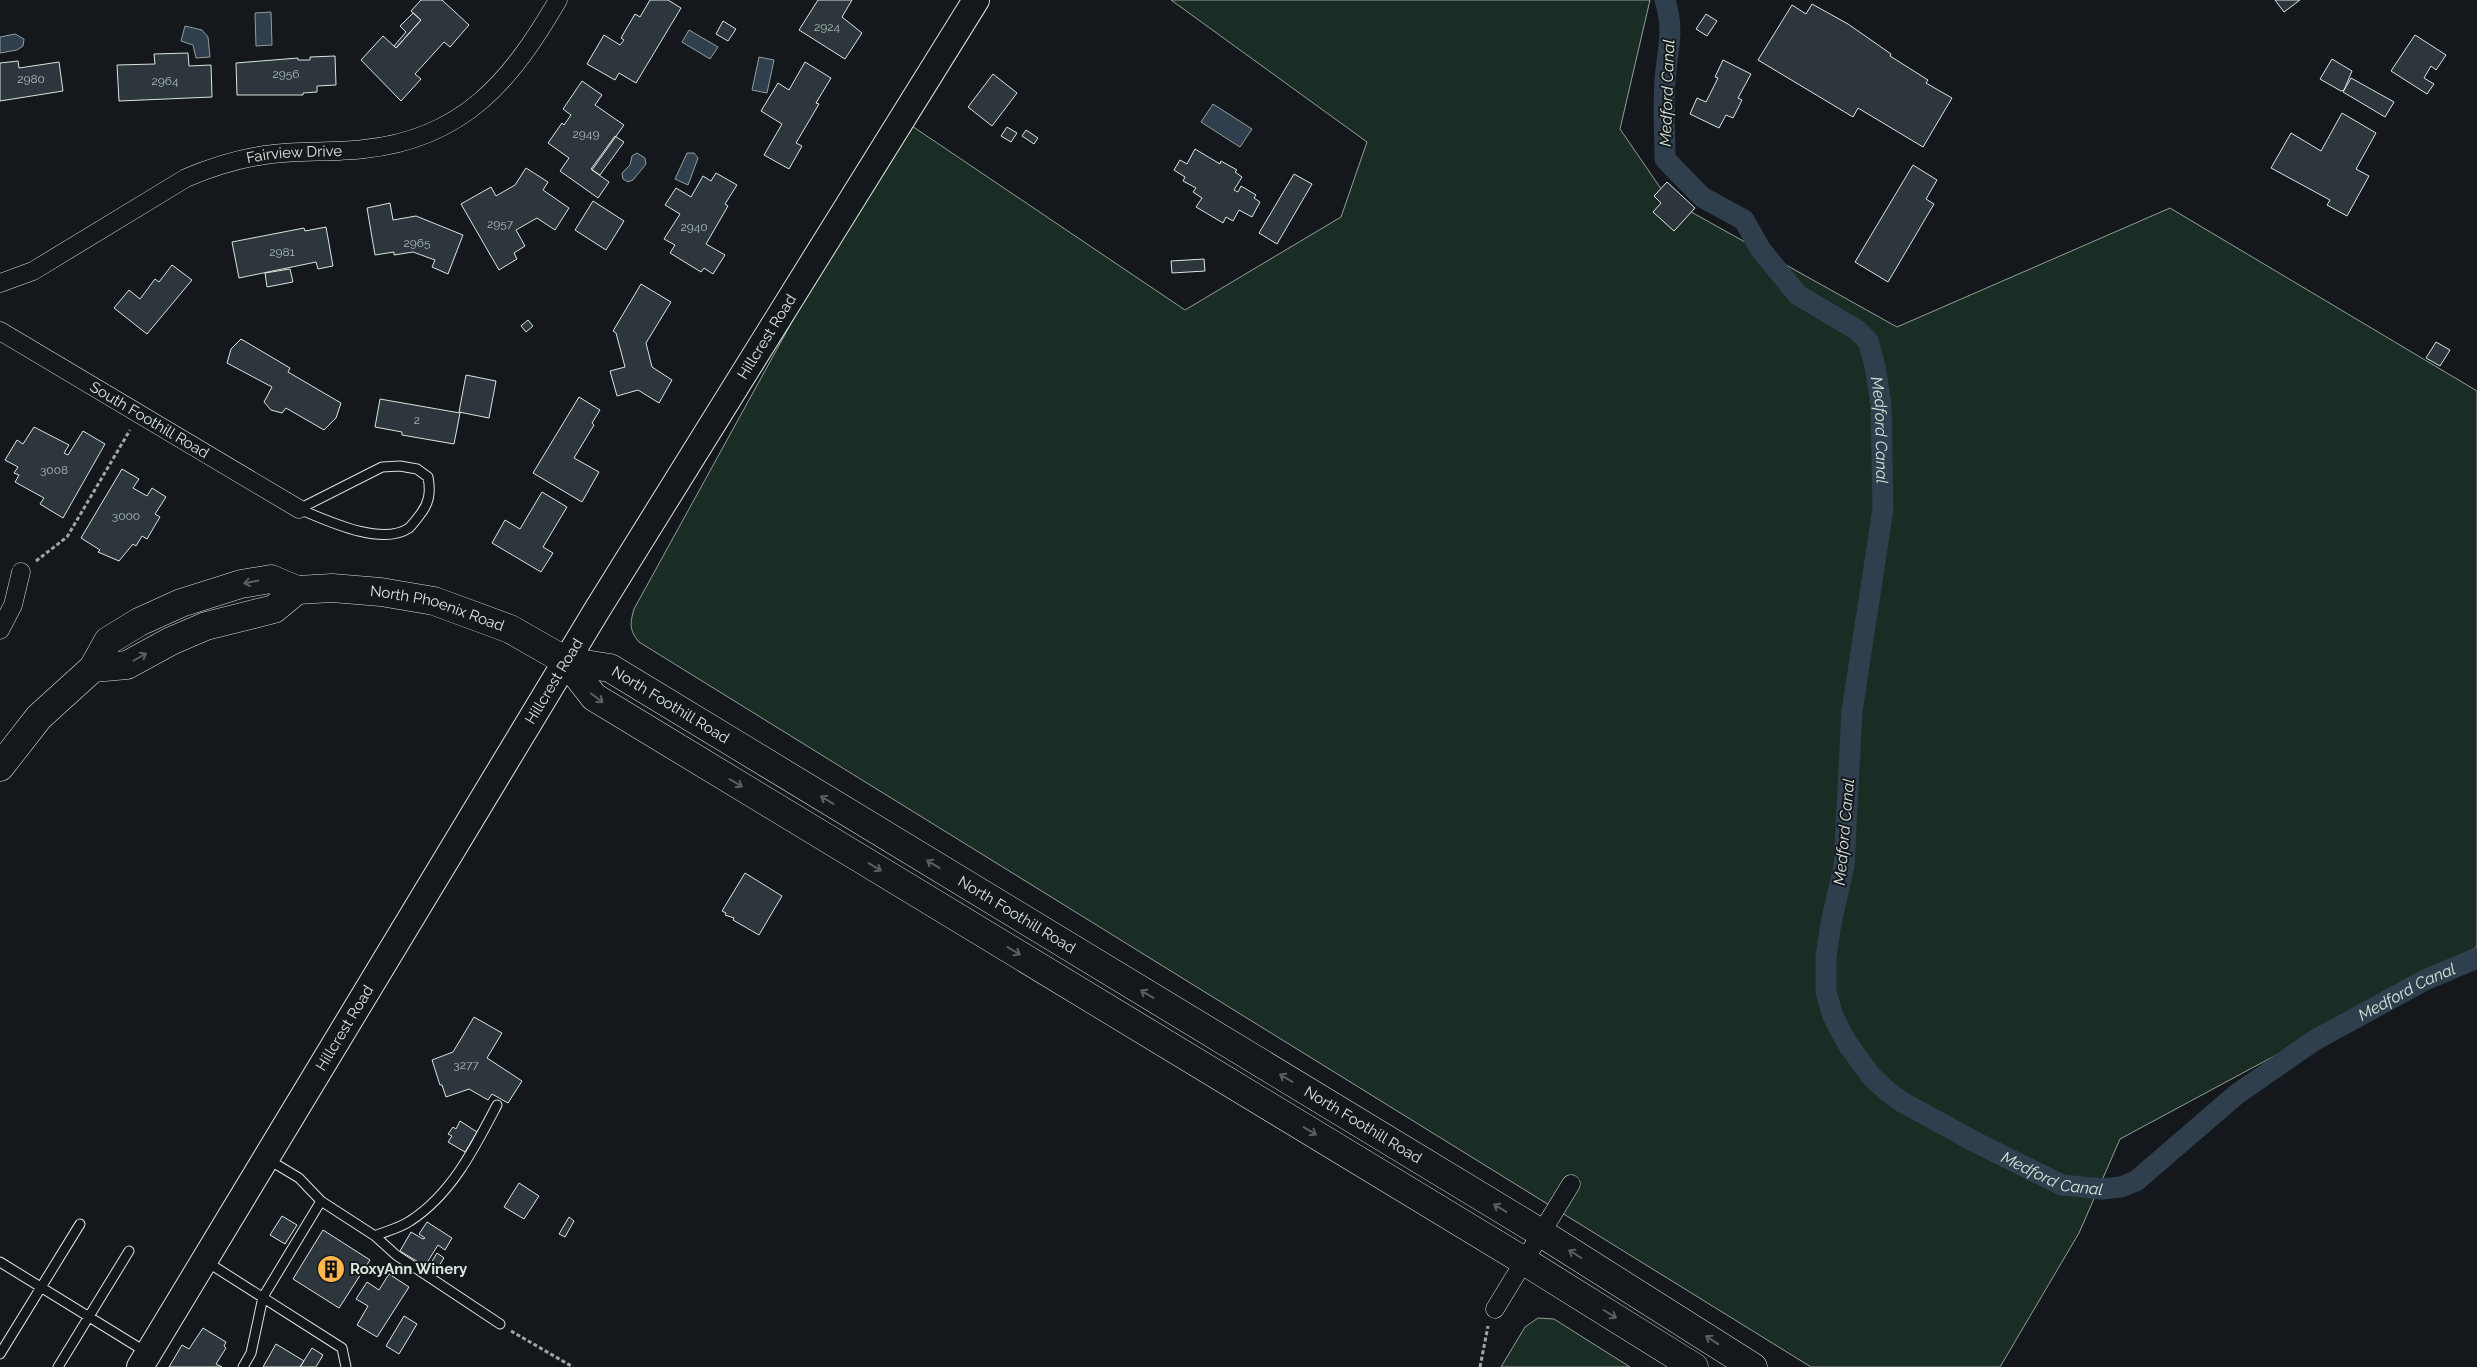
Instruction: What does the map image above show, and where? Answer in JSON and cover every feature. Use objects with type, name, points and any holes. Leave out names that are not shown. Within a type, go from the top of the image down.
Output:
[{"type":"main road","name":"North Phoenix Road","points":[[0,767],[39,717],[93,668],[108,640],[139,622],[181,603],[241,584],[271,578],[297,590],[332,588],[381,592],[434,602],[510,629],[566,661]]},
{"type":"main road","name":"North Foothill Road","points":[[566,661],[610,668],[1541,1233],[1753,1367]]},
{"type":"main road","name":"North Foothill Road","points":[[566,661],[594,697],[1524,1261],[1694,1367]]},
{"type":"street","name":"Fairview Drive","points":[[0,283],[33,271],[186,178],[212,168],[267,154],[363,150],[398,144],[429,134],[460,118],[492,91],[515,67],[558,0]]},
{"type":"street","name":"Hillcrest Road","points":[[144,1360],[268,1159],[566,661],[976,0]]},
{"type":"street","name":"South Foothill Road","points":[[0,331],[298,509]]},
{"type":"street","points":[[0,630],[14,605],[21,572]]},
{"type":"street","points":[[1495,1309],[1571,1184]]},
{"type":"lane","points":[[400,466],[417,469],[428,477],[431,494],[424,510],[408,528],[385,536],[344,527],[298,509],[382,467],[400,466]]},
{"type":"lane","points":[[375,1236],[410,1221],[444,1192],[476,1149],[497,1105]]},
{"type":"lane","points":[[268,1159],[299,1178],[321,1201],[375,1236],[396,1255],[500,1324]]},
{"type":"lane","points":[[243,1367],[252,1353],[263,1297],[321,1201]]},
{"type":"lane","points":[[0,1354],[80,1224]]},
{"type":"lane","points":[[58,1367],[129,1251]]},
{"type":"lane","points":[[206,1261],[342,1348],[346,1367]]},
{"type":"lane","points":[[0,1262],[88,1317],[144,1360]]},
{"type":"path","points":[[21,572],[67,537],[139,415]]},
{"type":"path","points":[[1480,1367],[1486,1330],[1495,1309]]},
{"type":"path","points":[[500,1324],[572,1367]]},
{"type":"green space","points":[[1171,0],[1650,0],[1620,129],[1668,199],[1897,327],[2170,208],[2477,391],[2477,947],[2120,1139],[2079,1233],[2000,1367],[1811,1367],[639,642],[633,634],[631,626],[634,609],[903,120],[1185,310],[1341,217],[1367,142]]},
{"type":"green space","points":[[1538,1318],[1554,1319],[1630,1367],[1501,1367],[1525,1327]]},
{"type":"water","points":[[271,12],[272,45],[256,46],[255,13]]},
{"type":"water","points":[[185,26],[202,30],[208,37],[210,57],[196,58],[193,45],[181,41]]},
{"type":"water","points":[[689,30],[718,47],[710,59],[682,42]]},
{"type":"water","points":[[15,34],[24,39],[23,46],[17,50],[0,53],[0,37]]},
{"type":"water","points":[[759,57],[774,60],[767,93],[752,90]]},
{"type":"water","points":[[1213,104],[1252,129],[1240,147],[1201,122]]},
{"type":"water","points":[[637,153],[645,158],[646,164],[633,180],[628,182],[623,179],[622,173],[630,165],[632,156]]},
{"type":"water","points":[[687,153],[694,153],[698,158],[688,185],[675,179]]},
{"type":"building","points":[[421,0],[442,0],[469,25],[450,47],[444,42],[415,74],[421,79],[401,101],[361,60],[383,36],[396,48],[421,20],[411,11]]},
{"type":"building","points":[[650,0],[668,0],[681,8],[636,83],[619,73],[615,80],[587,64],[604,35],[620,45],[624,40],[621,38],[635,14],[640,17]]},
{"type":"building","points":[[818,0],[852,0],[842,17],[862,33],[845,59],[799,30]]},
{"type":"building","points":[[2275,0],[2300,0],[2284,12]]},
{"type":"building","points":[[1812,4],[1848,24],[1891,54],[1890,56],[1928,80],[1926,83],[1952,98],[1923,147],[1858,108],[1853,117],[1758,60],[1792,5],[1806,14]]},
{"type":"building","points":[[413,13],[421,20],[396,48],[394,46],[406,32],[400,26]]},
{"type":"building","points":[[1706,14],[1717,21],[1707,36],[1696,29]]},
{"type":"building","points":[[723,21],[736,29],[728,41],[716,34]]},
{"type":"building","points":[[2415,35],[2446,55],[2436,70],[2431,66],[2424,78],[2434,84],[2427,94],[2391,71]]},
{"type":"building","points":[[188,53],[189,66],[211,65],[212,97],[119,101],[117,65],[155,64],[154,54]]},
{"type":"building","points":[[335,56],[336,85],[317,86],[317,92],[303,93],[303,95],[237,95],[236,63],[298,58],[298,60],[310,60],[310,57]]},
{"type":"building","points":[[2332,59],[2352,71],[2344,90],[2341,91],[2320,79]]},
{"type":"building","points":[[1723,60],[1751,74],[1738,98],[1742,100],[1733,118],[1726,115],[1719,128],[1690,114],[1697,98],[1706,102],[1718,78],[1715,77]]},
{"type":"building","points":[[18,61],[19,68],[59,62],[63,91],[0,101],[0,63]]},
{"type":"building","points":[[805,62],[831,78],[816,103],[819,104],[796,143],[802,146],[789,169],[764,155],[782,124],[761,111],[778,83],[789,90]]},
{"type":"building","points":[[993,74],[1017,93],[992,126],[968,107]]},
{"type":"building","points":[[2351,78],[2394,102],[2385,117],[2343,92]]},
{"type":"building","points":[[582,81],[602,95],[595,105],[624,125],[592,170],[609,182],[598,198],[560,171],[569,158],[548,143],[562,123],[564,125],[571,115],[563,109]]},
{"type":"building","points":[[2342,113],[2376,133],[2356,169],[2369,176],[2347,216],[2327,205],[2330,200],[2271,168],[2291,133],[2321,151]]},
{"type":"building","points":[[1007,127],[1017,133],[1011,142],[1001,136]]},
{"type":"building","points":[[1026,130],[1038,138],[1034,144],[1022,136]]},
{"type":"building","points":[[615,136],[624,142],[600,175],[591,169]]},
{"type":"building","points":[[1195,149],[1220,164],[1221,161],[1237,170],[1235,172],[1242,177],[1234,190],[1238,192],[1241,186],[1256,195],[1254,198],[1260,202],[1252,217],[1239,210],[1233,221],[1226,217],[1223,223],[1196,207],[1202,198],[1193,192],[1196,188],[1183,181],[1185,177],[1174,170],[1180,160],[1187,164]]},
{"type":"building","points":[[1913,165],[1937,180],[1926,199],[1934,204],[1888,282],[1855,262]]},
{"type":"building","points":[[526,168],[548,182],[543,190],[569,208],[555,230],[537,218],[516,230],[525,246],[514,253],[517,259],[499,270],[461,204],[491,187],[496,196],[515,185]]},
{"type":"building","points":[[716,173],[737,185],[725,204],[728,206],[706,244],[725,255],[713,274],[704,268],[701,272],[670,253],[675,245],[664,239],[680,214],[665,205],[676,188],[691,197],[703,176],[711,181]]},
{"type":"building","points":[[1294,174],[1312,184],[1277,244],[1259,233]]},
{"type":"building","points":[[1667,182],[1695,208],[1674,231],[1653,212],[1661,203],[1654,196]]},
{"type":"building","points":[[593,201],[624,221],[606,250],[575,230]]},
{"type":"building","points":[[390,203],[393,220],[416,216],[463,235],[448,274],[432,267],[435,260],[413,252],[375,255],[367,208]]},
{"type":"building","points":[[326,227],[333,266],[318,269],[316,262],[239,278],[232,242],[304,228],[305,231]]},
{"type":"building","points":[[1204,259],[1205,271],[1172,273],[1171,261]]},
{"type":"building","points":[[172,265],[192,280],[147,334],[114,308],[129,290],[140,299],[155,279],[159,282]]},
{"type":"building","points":[[290,269],[293,282],[267,287],[265,273]]},
{"type":"building","points":[[641,284],[671,302],[646,343],[652,367],[672,380],[659,403],[638,390],[617,396],[610,371],[625,367],[616,333],[613,331]]},
{"type":"building","points":[[528,320],[533,326],[526,332],[521,326]]},
{"type":"building","points":[[241,339],[290,368],[288,372],[341,403],[336,418],[324,430],[286,408],[282,413],[271,410],[264,402],[272,387],[227,363],[231,349]]},
{"type":"building","points":[[2436,342],[2450,350],[2440,366],[2426,358]]},
{"type":"building","points":[[466,375],[496,381],[489,418],[459,412]]},
{"type":"building","points":[[579,397],[600,410],[592,423],[594,425],[574,458],[599,472],[582,502],[533,473]]},
{"type":"building","points":[[380,399],[460,413],[454,444],[402,435],[402,432],[375,427]]},
{"type":"building","points":[[34,427],[69,445],[64,453],[68,455],[83,431],[105,444],[63,518],[40,504],[44,498],[15,482],[19,475],[14,473],[18,467],[5,460],[17,440],[23,444]]},
{"type":"building","points":[[122,469],[139,479],[133,488],[147,496],[152,488],[166,497],[155,514],[160,517],[147,539],[142,536],[136,546],[133,544],[119,561],[98,552],[100,550],[81,538]]},
{"type":"building","points":[[542,492],[567,507],[543,547],[553,553],[541,572],[492,543],[505,520],[520,529]]},
{"type":"building","points":[[745,873],[782,896],[759,935],[733,920],[734,918],[725,915],[726,913],[722,911]]},
{"type":"building","points":[[474,1017],[502,1033],[487,1058],[522,1081],[508,1103],[492,1094],[488,1100],[469,1089],[446,1097],[442,1085],[440,1085],[432,1060],[453,1052]]},
{"type":"building","points":[[460,1121],[477,1132],[465,1152],[448,1142],[452,1136],[448,1134],[453,1127],[456,1129]]},
{"type":"building","points":[[519,1183],[539,1196],[524,1219],[504,1207]]},
{"type":"building","points":[[282,1216],[297,1225],[285,1244],[270,1235]]},
{"type":"building","points":[[569,1217],[574,1221],[565,1237],[559,1234]]},
{"type":"building","points":[[427,1222],[452,1238],[445,1250],[438,1245],[425,1266],[400,1251],[411,1232],[423,1239],[425,1238],[419,1234]]},
{"type":"building","name":"RoxyAnn Winery","points":[[323,1230],[370,1260],[339,1308],[293,1279]]},
{"type":"building","points":[[437,1253],[444,1258],[437,1269],[430,1265]]},
{"type":"building","points":[[389,1274],[409,1287],[377,1337],[357,1325],[368,1306],[356,1299],[367,1282],[379,1290]]},
{"type":"building","points":[[404,1316],[417,1324],[399,1354],[386,1346]]},
{"type":"building","points":[[203,1328],[226,1342],[224,1346],[226,1348],[216,1364],[222,1367],[169,1367],[182,1345],[189,1349]]},
{"type":"building","points":[[276,1344],[304,1361],[300,1367],[263,1367]]},
{"type":"building","points":[[312,1348],[323,1355],[316,1367],[300,1367]]},
{"type":"waterway","name":"Medford Canal","points":[[1665,0],[1670,22],[1670,41],[1664,91],[1665,159],[1702,197],[1744,220],[1761,250],[1798,295],[1857,330],[1868,341],[1875,366],[1881,404],[1883,509],[1852,711],[1844,866],[1831,923],[1826,956],[1826,992],[1833,1016],[1847,1043],[1871,1076],[1902,1102],[1979,1144],[2062,1185],[2102,1189],[2121,1187],[2136,1181],[2237,1094],[2315,1040],[2425,980],[2477,958]]},
{"type":"place","name":"RoxyAnn Winery","points":[[331,1269]]}]
